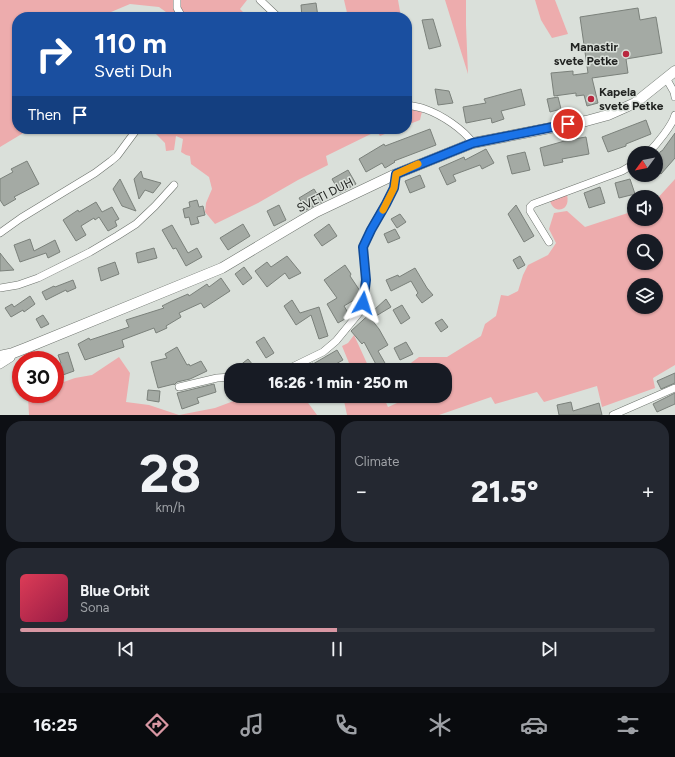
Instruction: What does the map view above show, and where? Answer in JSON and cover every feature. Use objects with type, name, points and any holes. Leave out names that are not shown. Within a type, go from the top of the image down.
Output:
[{"type":"main road","name":"SVETI DUH","points":[[18,351],[222,268],[316,212],[396,174],[473,143],[586,121],[608,115],[635,102],[675,71]]},
{"type":"main road","name":"SVETI DUH","points":[[0,356],[12,353]]},
{"type":"street","points":[[177,0],[177,8],[179,12]]},
{"type":"street","points":[[260,0],[273,12]]},
{"type":"street","points":[[666,78],[674,92],[675,97]]},
{"type":"street","points":[[412,106],[425,109],[438,115],[468,136],[473,143]]},
{"type":"street","points":[[655,146],[674,119],[675,115]]},
{"type":"street","points":[[0,233],[21,218],[95,173],[117,156],[133,134]]},
{"type":"street","points":[[549,242],[530,211],[530,207],[533,204],[627,168]]},
{"type":"street","points":[[300,363],[323,352],[336,341],[359,313],[363,303],[366,280],[363,247],[394,188],[396,174]]},
{"type":"street","points":[[0,288],[18,285],[38,278],[118,236],[136,224],[174,185]]},
{"type":"street","points":[[0,365],[11,358],[12,356]]},
{"type":"street","points":[[180,387],[224,378]]},
{"type":"street","points":[[613,415],[675,388]]},
{"type":"shaded area","points":[[0,0],[247,0],[240,9],[243,12],[166,12],[159,7],[130,4],[111,12],[12,12],[12,134],[22,134],[0,147]]},
{"type":"shaded area","points":[[344,0],[398,0],[400,12],[347,12]]},
{"type":"shaded area","points":[[445,0],[466,0],[468,74]]},
{"type":"shaded area","points":[[535,0],[555,0],[568,34],[552,38],[541,20]]},
{"type":"shaded area","points":[[412,102],[423,107],[420,120],[412,123]]},
{"type":"shaded area","points":[[156,134],[371,134],[326,156],[328,165],[258,203],[215,224],[205,212],[206,203],[212,189],[209,177],[191,164],[190,156],[181,152],[183,139],[176,136],[174,150],[166,151],[165,143]]},
{"type":"shaded area","points":[[675,179],[675,365],[653,378],[655,388],[602,407],[597,386],[544,402],[537,392],[495,404],[491,397],[439,415],[347,415],[344,403],[386,403],[388,407],[397,403],[452,403],[452,363],[411,363],[419,357],[447,357],[481,336],[485,324],[496,316],[501,295],[508,296],[518,291],[528,265],[548,255],[556,243],[549,229],[554,213],[567,211],[585,227],[627,213],[627,226],[663,226],[663,192]]},
{"type":"shaded area","points":[[567,195],[567,205],[562,209],[555,208],[550,201]]},
{"type":"shaded area","points":[[354,335],[367,363],[349,363],[342,346],[348,343]]},
{"type":"shaded area","points":[[119,357],[130,373],[126,402],[149,405],[179,415],[29,415],[28,403],[64,403],[64,382],[92,375]]},
{"type":"shaded area","points":[[228,403],[308,403],[317,415],[179,415],[215,408]]},
{"type":"building","points":[[316,3],[317,12],[302,12],[301,5]]},
{"type":"building","points":[[638,8],[640,20],[656,17],[662,53],[626,59],[628,73],[592,78],[598,103],[587,106],[584,95],[576,96],[576,93],[554,96],[551,73],[573,71],[573,75],[588,73],[580,17]]},
{"type":"building","points":[[433,19],[441,46],[429,49],[422,20]]},
{"type":"building","points":[[435,89],[449,91],[453,103],[438,105]]},
{"type":"building","points":[[521,89],[525,105],[501,111],[504,119],[492,123],[491,118],[466,123],[463,107],[486,103],[484,99]]},
{"type":"building","points":[[558,97],[561,109],[550,112],[547,99]]},
{"type":"building","points":[[646,120],[651,134],[626,144],[626,146],[608,152],[602,137]]},
{"type":"building","points":[[430,129],[436,145],[394,161],[395,162],[385,168],[382,163],[366,172],[359,159],[384,144],[385,146]]},
{"type":"building","points":[[675,133],[675,158],[663,172],[663,150]]},
{"type":"building","points":[[586,137],[589,154],[562,159],[563,162],[544,166],[540,148],[568,140]]},
{"type":"building","points":[[486,149],[494,163],[482,169],[480,165],[453,175],[456,181],[447,185],[439,168],[464,157],[465,160]]},
{"type":"building","points":[[525,152],[530,170],[512,174],[507,156]]},
{"type":"building","points":[[27,161],[39,184],[14,197],[16,199],[4,206],[0,200],[0,179],[13,172],[11,169]]},
{"type":"building","points":[[348,170],[356,184],[340,193],[332,179]]},
{"type":"building","points":[[141,171],[143,178],[161,183],[153,193],[145,190],[139,199],[134,179]]},
{"type":"building","points":[[420,175],[425,187],[410,193],[405,181]]},
{"type":"building","points":[[120,179],[136,211],[122,206],[113,189]]},
{"type":"building","points":[[627,180],[627,182],[631,182],[634,190],[627,190],[627,196],[619,198],[615,183]]},
{"type":"building","points":[[600,187],[605,203],[589,208],[584,193]]},
{"type":"building","points":[[314,189],[322,202],[306,210],[299,198]]},
{"type":"building","points":[[197,200],[199,207],[203,206],[205,215],[197,217],[199,223],[191,225],[189,217],[185,218],[183,209],[190,207],[189,202]]},
{"type":"building","points":[[96,202],[102,212],[112,207],[119,219],[115,221],[117,226],[108,231],[99,217],[95,220],[94,218],[81,226],[86,235],[76,241],[63,220],[78,210],[79,212]]},
{"type":"building","points":[[279,205],[286,220],[274,226],[267,211]]},
{"type":"building","points":[[516,205],[534,236],[524,242],[508,214]]},
{"type":"building","points":[[400,214],[406,222],[397,228],[391,219]]},
{"type":"building","points":[[243,224],[250,236],[228,250],[220,238]]},
{"type":"building","points":[[329,224],[337,236],[322,246],[314,235]]},
{"type":"building","points":[[172,225],[188,253],[197,248],[202,257],[186,266],[176,248],[173,249],[162,230]]},
{"type":"building","points":[[395,229],[400,238],[388,243],[384,234]]},
{"type":"building","points":[[30,239],[34,251],[55,240],[60,252],[48,258],[46,253],[20,262],[14,245]]},
{"type":"building","points":[[154,248],[157,258],[138,263],[136,253]]},
{"type":"building","points":[[0,253],[7,262],[14,270],[0,271]]},
{"type":"building","points":[[287,256],[301,273],[289,279],[285,273],[267,287],[255,271],[267,262],[271,267]]},
{"type":"building","points":[[520,256],[525,265],[518,269],[513,260]]},
{"type":"building","points":[[115,262],[119,274],[101,281],[98,268]]},
{"type":"building","points":[[345,265],[360,291],[359,297],[344,306],[350,316],[338,323],[327,304],[337,298],[324,280]]},
{"type":"building","points":[[244,267],[252,278],[243,285],[235,274]]},
{"type":"building","points":[[415,268],[433,295],[422,303],[416,295],[418,293],[411,281],[391,291],[386,280],[398,275],[399,277]]},
{"type":"building","points":[[221,278],[230,291],[204,308],[201,303],[179,313],[181,317],[166,326],[167,328],[156,333],[154,328],[122,340],[124,347],[85,360],[78,344],[89,338],[90,340],[129,327],[126,320],[164,308],[162,306],[188,294],[189,296],[207,284],[209,287]]},
{"type":"building","points":[[73,280],[76,288],[67,292],[66,290],[46,300],[42,292],[54,286],[55,287]]},
{"type":"building","points":[[30,296],[35,304],[24,312],[23,310],[11,317],[5,308],[12,304],[14,307]]},
{"type":"building","points":[[386,299],[391,307],[371,319],[379,329],[388,345],[378,351],[385,363],[375,363],[364,342],[362,344],[351,331]]},
{"type":"building","points":[[292,300],[300,313],[319,307],[328,336],[319,339],[311,315],[296,325],[284,306]]},
{"type":"building","points":[[402,305],[410,318],[401,324],[393,310]]},
{"type":"building","points":[[43,315],[49,324],[41,328],[36,319]]},
{"type":"building","points":[[442,319],[448,327],[441,332],[435,323]]},
{"type":"building","points":[[264,337],[274,353],[266,358],[256,342]]},
{"type":"building","points":[[406,342],[413,354],[400,360],[394,348]]},
{"type":"building","points":[[177,347],[187,365],[189,364],[190,366],[201,361],[207,371],[190,379],[177,382],[174,385],[158,388],[151,362],[167,358],[165,354]]},
{"type":"building","points":[[337,350],[343,360],[338,363],[315,363]]},
{"type":"building","points":[[68,352],[74,371],[64,375],[64,353]]},
{"type":"building","points":[[248,359],[251,363],[243,363]]},
{"type":"building","points":[[675,373],[675,383],[661,389],[657,381]]},
{"type":"building","points":[[214,384],[216,392],[197,398],[199,403],[182,409],[177,393]]},
{"type":"building","points":[[148,390],[160,391],[159,402],[147,400]]},
{"type":"building","points":[[675,393],[675,404],[657,412],[653,404]]},
{"type":"building","points":[[571,402],[573,411],[599,403],[602,415],[559,415],[557,405]]},
{"type":"slow traffic","points":[[383,210],[394,188],[396,174],[418,164]]},
{"type":"place","name":"Manastir svete Petke","points":[[626,54]]},
{"type":"place","name":"Kapela svete Petke","points":[[591,99]]},
{"type":"route","points":[[363,303],[366,280],[363,247],[394,188],[396,174],[466,145],[568,124]]}]
